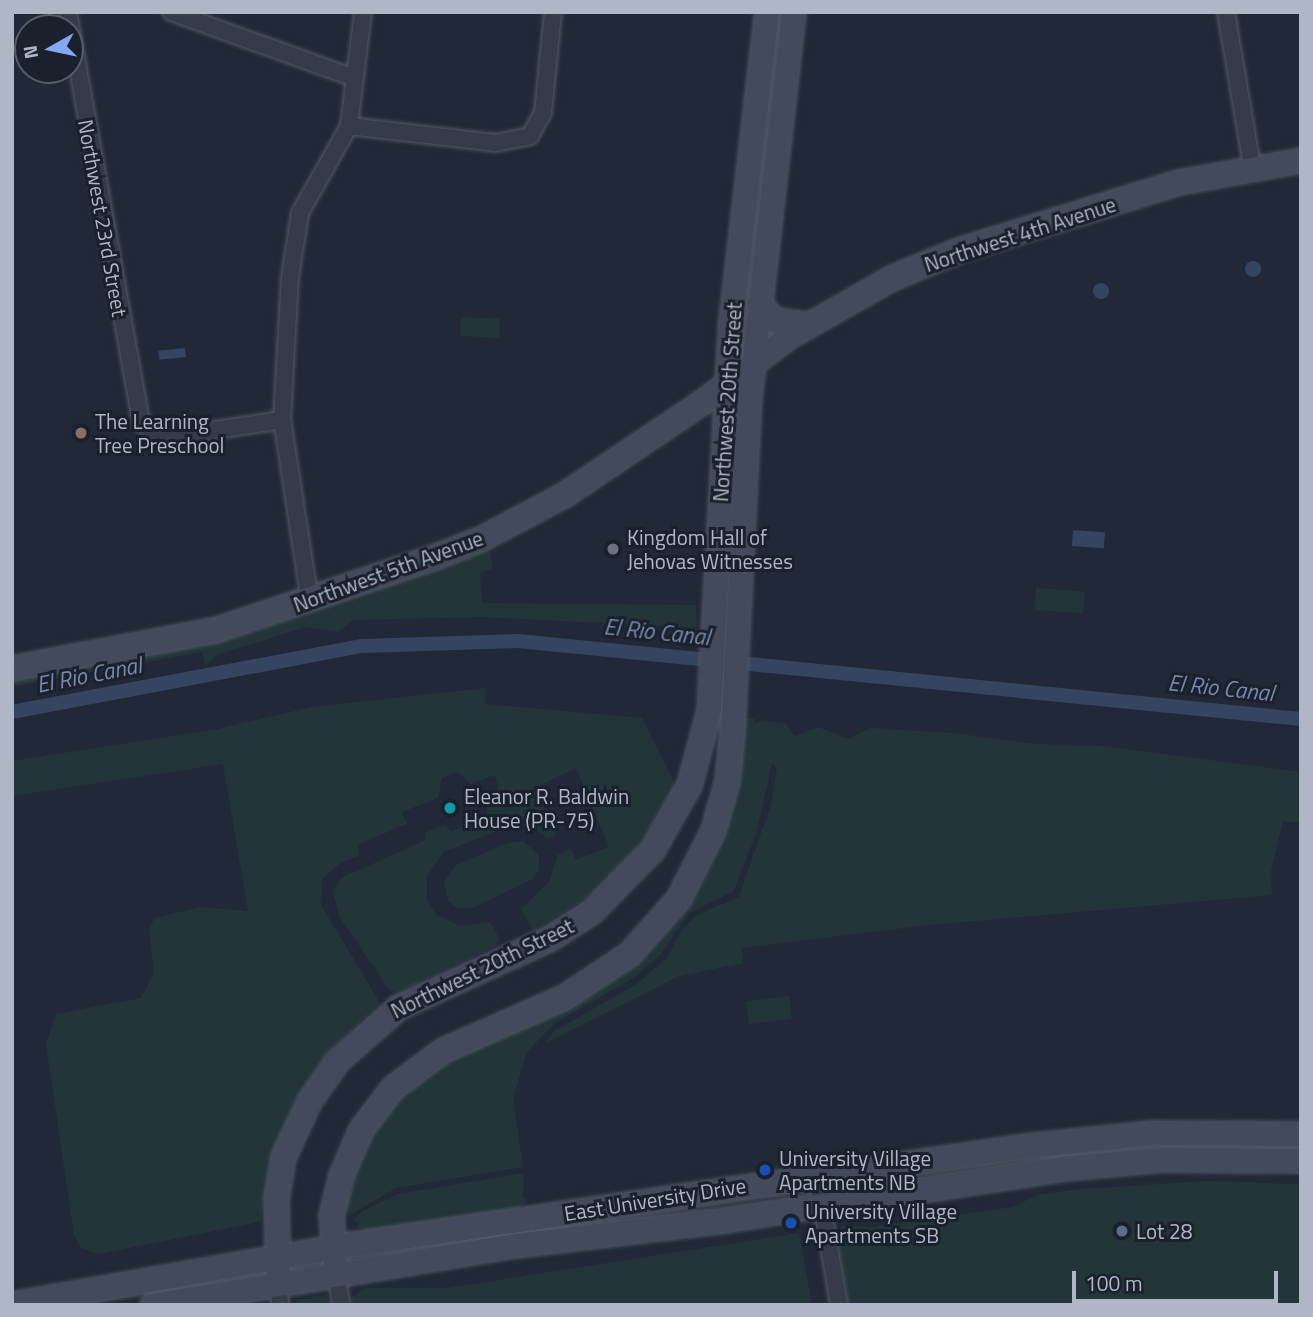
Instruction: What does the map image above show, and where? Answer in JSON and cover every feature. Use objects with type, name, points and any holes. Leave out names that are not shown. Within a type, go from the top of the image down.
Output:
[{"type":"street","name":"Northwest 23rd Street","points":[[68,12],[141,424],[164,438],[282,420]]},
{"type":"street","points":[[171,12],[354,78]]},
{"type":"street","points":[[310,602],[282,420],[290,277],[300,213],[349,126],[363,12]]},
{"type":"street","points":[[349,126],[495,143],[530,136],[543,113],[553,12]]},
{"type":"street","points":[[1226,12],[1252,166]]},
{"type":"street","points":[[766,20],[792,22]]},
{"type":"street","name":"Northwest 20th Street","points":[[280,1305],[276,1256],[276,1199],[283,1157],[309,1101],[337,1061],[398,1007],[550,938],[592,911],[634,873],[667,830],[689,785],[705,737],[712,677],[726,384],[766,20]]},
{"type":"street","name":"Northwest 20th Street","points":[[341,1305],[332,1247],[331,1216],[350,1153],[392,1088],[443,1050],[588,984],[648,937],[678,899],[713,830],[727,781],[737,682],[752,363],[792,22]]},
{"type":"street","name":"Northwest 4th Avenue","points":[[726,384],[808,324],[853,296],[961,249],[1179,182],[1252,166],[1301,160]]},
{"type":"street","points":[[759,303],[774,320],[808,324]]},
{"type":"street","name":"Northwest 5th Avenue","points":[[12,668],[214,630],[310,602],[434,558],[530,515],[726,384]]},
{"type":"street","points":[[717,597],[741,598]]},
{"type":"street","name":"East University Drive","points":[[12,1304],[332,1247],[1110,1136],[1202,1131],[1301,1134]]},
{"type":"street","name":"East University Drive","points":[[152,1305],[336,1272],[822,1205],[1109,1162],[1301,1160]]},
{"type":"street","points":[[817,1176],[839,1305]]},
{"type":"shaded area","points":[[461,317],[500,319],[499,338],[460,336]]},
{"type":"shaded area","points":[[489,546],[493,568],[480,573],[482,603],[696,605],[696,628],[482,617],[353,620],[338,632],[306,627],[219,654],[205,665],[202,652],[12,687],[12,680],[251,630]]},
{"type":"shaded area","points":[[1036,588],[1085,591],[1083,613],[1034,610]]},
{"type":"shaded area","points":[[486,688],[485,704],[642,718],[676,786],[642,842],[596,892],[533,931],[521,909],[549,882],[558,855],[571,848],[576,860],[609,847],[576,768],[536,787],[556,836],[548,838],[529,826],[508,826],[444,852],[427,876],[427,900],[437,915],[460,926],[490,922],[499,938],[496,946],[401,991],[390,991],[339,916],[333,891],[341,878],[426,840],[424,833],[444,825],[452,831],[486,818],[488,805],[501,799],[495,775],[471,784],[458,772],[442,778],[438,798],[402,812],[407,824],[359,844],[358,856],[340,863],[322,879],[321,905],[380,1003],[328,1052],[295,1100],[270,1162],[260,1222],[99,1254],[81,1248],[74,1235],[46,1044],[56,1014],[141,998],[154,973],[149,928],[155,918],[200,907],[248,911],[223,764],[12,796],[12,761],[218,729],[312,707]]},
{"type":"shaded area","points":[[743,718],[755,719],[755,724],[760,720],[786,724],[795,736],[818,727],[848,739],[870,728],[952,733],[1037,744],[1103,746],[1301,772],[1301,823],[1283,821],[1271,871],[1272,895],[929,925],[742,948],[743,963],[679,976],[546,1043],[554,1031],[635,985],[666,959],[681,931],[697,915],[739,897],[771,804],[777,768],[772,763],[757,831],[734,891],[689,913],[661,954],[630,980],[555,1023],[527,1052],[513,1098],[523,1167],[396,1188],[354,1213],[344,1212],[363,1145],[393,1100],[432,1067],[599,988],[629,967],[673,922],[694,894],[726,823]]},
{"type":"shaded area","points":[[523,841],[539,855],[539,870],[533,879],[473,908],[457,908],[448,901],[444,881],[456,865],[507,843]]},
{"type":"shaded area","points":[[789,996],[792,1019],[749,1024],[746,1001]]},
{"type":"shaded area","points":[[524,1173],[523,1197],[528,1200],[518,1209],[373,1231],[356,1229],[359,1223],[354,1220],[361,1212],[398,1194]]},
{"type":"shaded area","points":[[1207,1181],[1301,1184],[1301,1305],[849,1305],[837,1232],[843,1225],[870,1227],[1013,1207],[1037,1195],[1082,1189]]},
{"type":"shaded area","points":[[799,1233],[812,1305],[352,1305],[351,1298],[365,1288],[447,1288]]},
{"type":"shaded area","points":[[327,1295],[332,1305],[293,1305],[296,1300]]},
{"type":"water","points":[[1253,261],[1259,263],[1259,275],[1253,277],[1247,275],[1245,269],[1247,263]]},
{"type":"water","points":[[1101,283],[1107,285],[1107,297],[1101,299],[1095,297],[1093,291],[1095,285]]},
{"type":"water","points":[[185,348],[186,357],[159,360],[158,351]]},
{"type":"water","points":[[1073,530],[1105,532],[1104,548],[1072,546]]},
{"type":"waterway","name":"El Rio Canal","points":[[12,712],[362,646],[518,641],[1301,719]]},
{"type":"place","name":"The Learning Tree Preschool","points":[[81,433]]},
{"type":"place","name":"Kingdom Hall of Jehovas Witnesses","points":[[613,549]]},
{"type":"place","name":"Eleanor R. Baldwin House (PR-75)","points":[[450,808]]},
{"type":"place","name":"University Village Apartments NB","points":[[765,1170]]},
{"type":"place","name":"University Village Apartments SB","points":[[791,1223]]},
{"type":"place","name":"Lot 28","points":[[1122,1231]]}]
